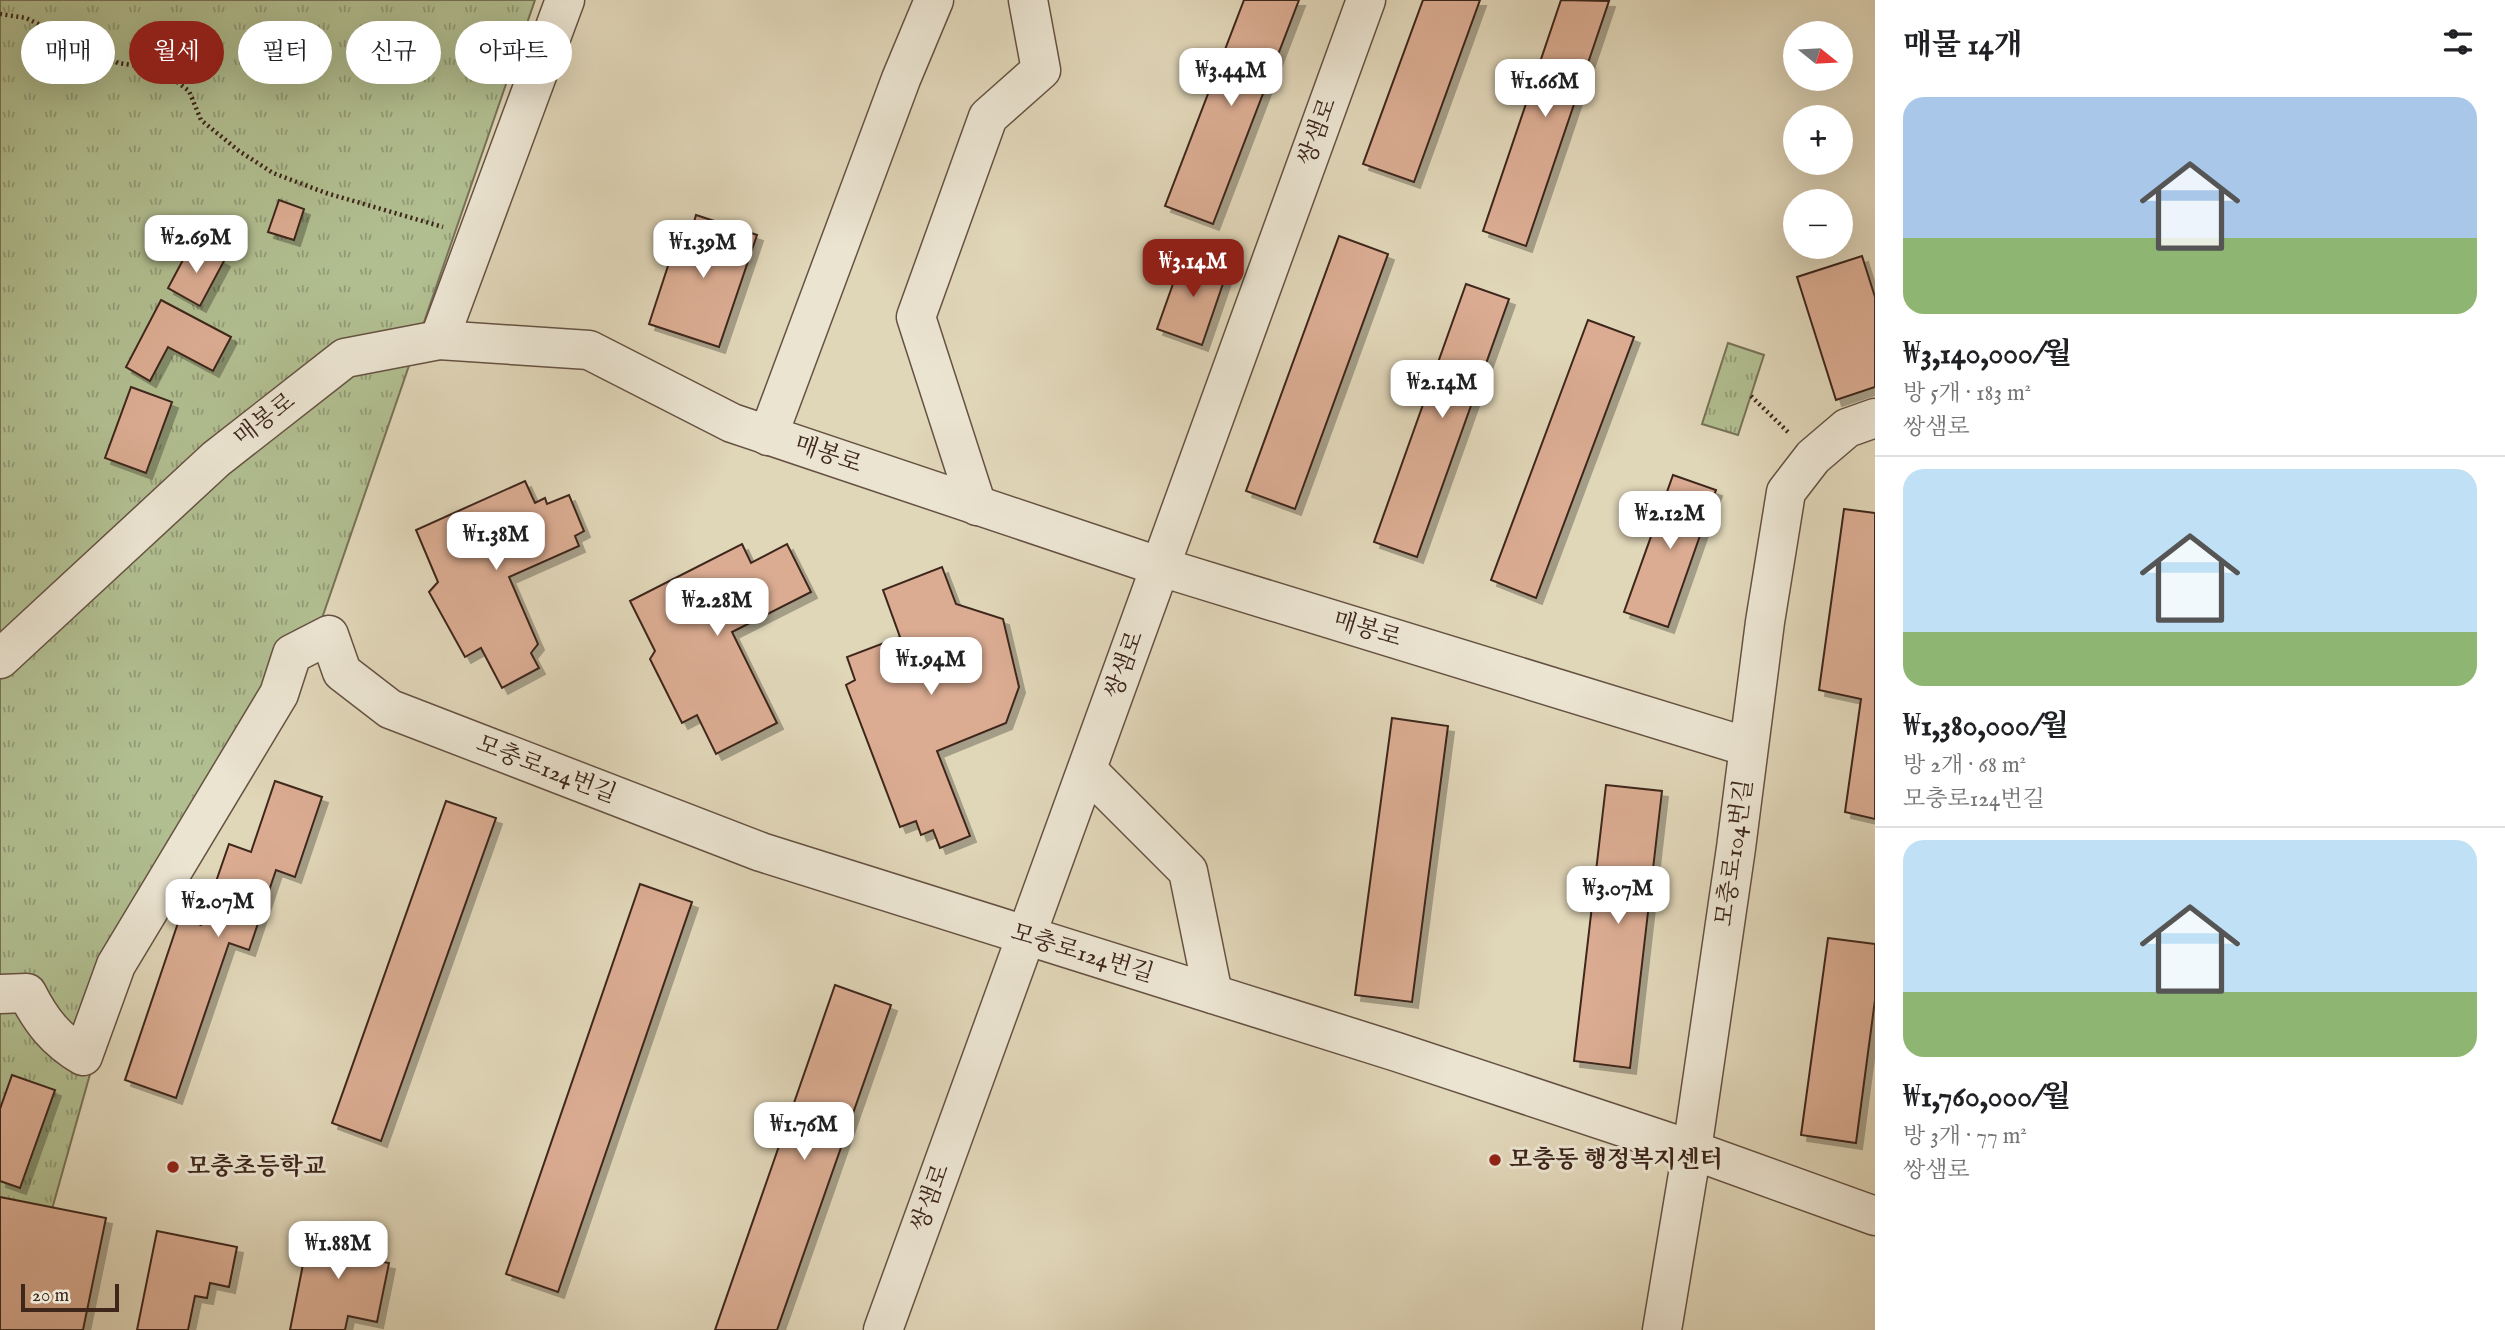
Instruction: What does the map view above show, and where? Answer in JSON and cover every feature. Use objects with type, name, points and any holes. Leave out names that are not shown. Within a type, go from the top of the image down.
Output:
[{"type":"street","points":[[439,340],[565,0]]},
{"type":"street","points":[[768,436],[901,79],[934,0]]},
{"type":"street","points":[[977,506],[916,317],[988,117],[1041,70],[1028,0]]},
{"type":"street","name":"쌍샘로","points":[[883,1330],[1366,0]]},
{"type":"street","name":"매봉로","points":[[0,659],[216,459],[345,358],[439,340],[589,350],[732,423],[768,436],[1161,567],[1748,747]]},
{"type":"street","name":"모충로104번길","points":[[1662,1330],[1692,1150],[1786,492],[1813,457],[1847,428],[1875,418]]},
{"type":"street","name":"모충로124번길","points":[[0,995],[27,993],[38,1016],[61,1042],[83,1056],[116,965],[279,694],[292,654],[329,635],[342,672],[364,692],[390,709],[761,852],[1692,1150],[1875,1216]]},
{"type":"street","points":[[1087,770],[1188,871],[1213,995]]},
{"type":"path","points":[[0,14],[26,18],[118,63],[160,69],[189,91],[201,120],[239,151],[273,173],[326,194],[477,238]]},
{"type":"path","points":[[1751,396],[1791,435]]},
{"type":"green space","points":[[0,0],[535,0],[528,21],[455,21],[455,84],[506,84],[300,682],[121,964],[18,1330],[0,1330]]},
{"type":"green space","points":[[1728,343],[1764,355],[1738,435],[1702,424]]},
{"type":"building","points":[[1244,0],[1299,0],[1213,224],[1165,206]]},
{"type":"building","points":[[1423,0],[1480,0],[1414,182],[1363,164]]},
{"type":"building","points":[[1561,0],[1609,1],[1526,246],[1483,231]]},
{"type":"building","points":[[279,200],[304,209],[294,240],[268,232]]},
{"type":"building","points":[[696,215],[757,235],[719,347],[649,324],[681,226],[692,229]]},
{"type":"building","points":[[1339,236],[1388,254],[1295,509],[1246,491]]},
{"type":"building","points":[[192,243],[224,261],[200,306],[168,288]]},
{"type":"building","points":[[1184,253],[1228,269],[1202,345],[1157,329]]},
{"type":"building","points":[[1862,256],[1875,297],[1875,387],[1836,400],[1797,277]]},
{"type":"building","points":[[1466,284],[1509,299],[1417,557],[1374,542]]},
{"type":"building","points":[[161,300],[231,337],[213,371],[168,347],[150,381],[126,367]]},
{"type":"building","points":[[1588,320],[1634,337],[1536,598],[1491,580]]},
{"type":"building","points":[[131,387],[172,402],[146,473],[105,458]]},
{"type":"building","points":[[1673,475],[1716,490],[1668,627],[1624,612]]},
{"type":"building","points":[[525,481],[535,503],[545,498],[547,504],[569,495],[584,531],[575,536],[579,546],[509,577],[538,644],[531,653],[539,668],[502,688],[481,648],[465,657],[429,592],[438,582],[416,530]]},
{"type":"building","points":[[1844,509],[1875,513],[1875,819],[1845,812],[1861,699],[1819,690]]},
{"type":"building","points":[[742,544],[751,563],[787,544],[811,592],[732,632],[777,723],[716,754],[697,715],[682,723],[650,659],[655,651],[630,601]]},
{"type":"building","points":[[942,567],[956,604],[1003,619],[1019,687],[1006,723],[937,751],[970,836],[940,848],[933,830],[921,835],[916,821],[900,827],[846,685],[855,680],[847,657],[900,637],[883,590]]},
{"type":"building","points":[[1392,718],[1448,726],[1412,1002],[1355,995]]},
{"type":"building","points":[[275,781],[322,797],[295,877],[276,870],[249,950],[229,943],[176,1098],[125,1080],[180,917],[201,925],[229,844],[251,852]]},
{"type":"building","points":[[1606,785],[1662,791],[1630,1068],[1574,1061]]},
{"type":"building","points":[[446,801],[496,818],[381,1141],[332,1123]]},
{"type":"building","points":[[640,884],[692,902],[558,1292],[506,1274]]},
{"type":"building","points":[[1828,938],[1875,944],[1875,1000],[1856,1143],[1801,1135]]},
{"type":"building","points":[[835,985],[891,1005],[777,1330],[715,1330]]},
{"type":"building","points":[[12,1075],[55,1090],[20,1188],[0,1181],[0,1109]]},
{"type":"building","points":[[0,1197],[106,1218],[83,1330],[0,1330]]},
{"type":"building","points":[[311,1224],[371,1236],[366,1259],[389,1263],[377,1322],[348,1316],[345,1330],[290,1330]]},
{"type":"building","points":[[157,1231],[237,1247],[229,1287],[210,1283],[207,1298],[195,1296],[188,1330],[137,1330]]},
{"type":"place","name":"모충동 행정복지센터","points":[[1495,1160]]},
{"type":"place","name":"모충초등학교","points":[[173,1167]]}]
